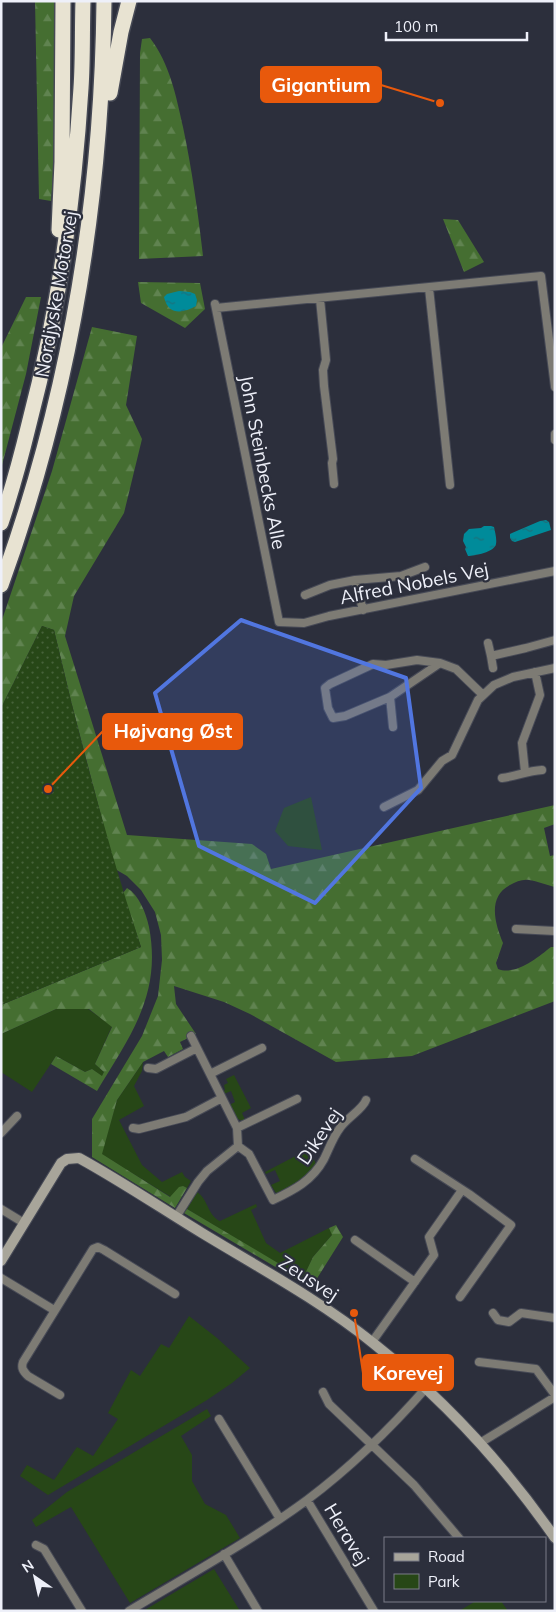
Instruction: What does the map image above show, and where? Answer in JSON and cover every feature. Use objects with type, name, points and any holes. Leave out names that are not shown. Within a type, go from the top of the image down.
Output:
[{"type":"highway","points":[[1,504],[40,346],[58,231],[62,162],[63,1]]},
{"type":"highway","name":"Nordjyske Motorvej","points":[[1,523],[19,466],[44,369],[57,300],[72,195],[81,86],[83,1]]},
{"type":"highway","name":"Nordjyske Motorvej","points":[[1,585],[32,494],[59,391],[79,291],[92,205],[102,91],[104,1]]},
{"type":"highway","points":[[92,205],[113,72],[129,1]]},
{"type":"street","name":"John Steinbecks Alle","points":[[279,622],[216,306],[320,299],[541,276],[555,387]]},
{"type":"street","points":[[429,288],[450,484]]},
{"type":"street","points":[[320,299],[326,360],[323,370],[324,386],[333,458],[334,484]]},
{"type":"street","points":[[555,434],[555,440]]},
{"type":"street","points":[[305,596],[330,585],[355,580],[401,576],[425,567]]},
{"type":"street","name":"Alfred Nobels Vej","points":[[279,622],[304,623],[329,616],[555,571]]},
{"type":"street","points":[[355,580],[363,610]]},
{"type":"street","points":[[491,656],[555,640]]},
{"type":"street","points":[[488,643],[493,668]]},
{"type":"street","points":[[440,663],[390,697],[345,716],[333,718],[328,708],[325,688],[330,684],[373,664],[386,665],[417,660],[440,663],[456,669],[483,695]]},
{"type":"street","points":[[384,807],[418,790],[442,761],[452,755],[473,710],[483,695],[500,681],[555,668]]},
{"type":"street","points":[[525,772],[522,743],[540,695],[535,672]]},
{"type":"street","points":[[390,697],[393,727]]},
{"type":"street","points":[[502,778],[542,770]]},
{"type":"street","points":[[516,929],[555,932]]},
{"type":"street","points":[[176,1217],[207,1171],[238,1146],[237,1128],[191,1036]]},
{"type":"street","points":[[148,1068],[156,1069],[197,1048]]},
{"type":"street","points":[[210,1074],[262,1048]]},
{"type":"street","points":[[133,1128],[138,1129],[176,1120],[222,1098]]},
{"type":"street","name":"Dikevej","points":[[237,1128],[297,1099]]},
{"type":"street","name":"Dikevej","points":[[238,1146],[249,1154],[273,1200],[296,1189],[314,1175],[338,1129],[347,1118],[364,1106],[366,1100]]},
{"type":"street","points":[[1,1133],[17,1116]]},
{"type":"street","name":"Zeusvej","points":[[24,1223],[61,1163],[71,1158],[82,1160],[296,1290],[372,1342],[426,1388],[480,1443],[518,1487],[555,1538]]},
{"type":"street","points":[[415,1159],[511,1225],[460,1297]]},
{"type":"street","points":[[372,1342],[434,1255],[429,1237],[462,1190]]},
{"type":"street","points":[[1,1209],[24,1223],[1,1261]]},
{"type":"street","points":[[356,1240],[415,1282]]},
{"type":"street","points":[[60,1395],[28,1376],[22,1367],[23,1362],[88,1254],[93,1249],[98,1248],[175,1294]]},
{"type":"street","points":[[1,1278],[54,1310]]},
{"type":"street","points":[[493,1313],[498,1320],[510,1322],[521,1314],[555,1318]]},
{"type":"street","points":[[479,1362],[536,1369],[555,1396],[480,1443]]},
{"type":"street","name":"Heravej","points":[[129,1611],[224,1554],[307,1500],[372,1445],[426,1388]]},
{"type":"street","points":[[323,1392],[329,1404],[414,1485],[458,1537]]},
{"type":"street","points":[[219,1419],[280,1519]]},
{"type":"street","name":"Heravej","points":[[307,1500],[374,1611]]},
{"type":"street","points":[[36,1545],[44,1549],[82,1611]]},
{"type":"street","points":[[224,1554],[258,1611]]},
{"type":"highlighted area","points":[[241,620],[406,678],[421,788],[315,903],[199,846],[155,693]]},
{"type":"green space","points":[[35,1],[56,1],[54,166],[51,201],[39,199]]},
{"type":"green space","points":[[150,38],[163,59],[178,104],[192,175],[203,256],[139,259],[140,53],[142,39]]},
{"type":"green space","points":[[443,219],[458,220],[484,262],[464,272]]},
{"type":"green space","points":[[138,282],[200,283],[205,309],[185,328],[141,303]]},
{"type":"green space","points":[[26,297],[41,297],[26,374],[1,469],[1,348]]},
{"type":"green space","points":[[92,327],[137,336],[126,405],[142,439],[124,513],[74,596],[65,636],[127,835],[252,844],[266,854],[271,869],[555,805],[555,824],[544,828],[550,856],[555,855],[555,887],[529,880],[517,882],[503,890],[498,896],[495,911],[497,928],[503,943],[496,963],[498,969],[512,970],[519,968],[551,947],[555,947],[555,1001],[412,1056],[336,1062],[250,1014],[224,1002],[174,986],[176,1004],[196,1034],[180,1042],[183,1049],[168,1057],[164,1051],[143,1062],[117,1100],[102,1154],[170,1197],[179,1187],[187,1188],[175,1208],[92,1157],[92,1119],[142,1036],[158,996],[162,960],[161,935],[155,912],[141,890],[127,876],[115,869],[54,630],[42,626],[1,708],[1,623],[52,471]]},
{"type":"green space","points":[[42,626],[54,630],[94,790],[141,947],[1,1005],[1,708]]},
{"type":"green space","points":[[311,797],[322,850],[288,846],[275,831],[284,808]]},
{"type":"green space","points":[[127,888],[135,895],[144,910],[148,922],[152,951],[151,974],[140,1014],[121,1052],[97,1091],[51,1064],[56,1056],[85,1072],[92,1069],[102,1076],[104,1072],[95,1064],[112,1027],[89,1009],[56,1009],[1,1034],[1,1005],[141,947],[123,893]]},
{"type":"green space","points":[[56,1009],[88,1009],[112,1026],[95,1064],[104,1072],[102,1077],[92,1069],[85,1072],[56,1056],[32,1092],[1,1072],[1,1034]]},
{"type":"green space","points":[[143,1062],[142,1071],[134,1086],[144,1106],[119,1120],[142,1165],[162,1182],[182,1172],[191,1181],[187,1188],[183,1186],[171,1197],[101,1154],[117,1100]]},
{"type":"green space","points":[[234,1075],[251,1108],[242,1113],[245,1120],[242,1121],[236,1118],[229,1105],[235,1102],[231,1091],[224,1094],[223,1091],[225,1090],[224,1085],[228,1083],[226,1079]]},
{"type":"green space","points":[[309,1149],[316,1164],[304,1178],[293,1186],[276,1193],[271,1185],[280,1181],[275,1170],[266,1174],[265,1172]]},
{"type":"green space","points":[[197,1192],[204,1199],[216,1219],[220,1221],[256,1204],[257,1207],[251,1210],[266,1243],[280,1253],[329,1228],[333,1234],[313,1257],[303,1279],[187,1209]]},
{"type":"green space","points":[[187,1209],[303,1278],[313,1257],[332,1235],[329,1228],[336,1225],[343,1237],[311,1288],[184,1213]]},
{"type":"green space","points":[[189,1316],[250,1368],[207,1400],[48,1495],[20,1476],[27,1465],[54,1480],[77,1447],[93,1456],[118,1419],[108,1413],[131,1370],[140,1376],[161,1344],[169,1348]]},
{"type":"green space","points":[[207,1409],[211,1416],[181,1436],[192,1455],[192,1481],[205,1504],[226,1515],[240,1538],[130,1603],[71,1507],[36,1527],[32,1520],[67,1492]]},
{"type":"green space","points":[[214,1569],[240,1611],[143,1611]]},
{"type":"green space","points":[[474,1602],[502,1602],[508,1611],[459,1611]]},
{"type":"water","points":[[179,291],[195,294],[196,306],[181,311],[172,310],[164,297],[167,294]]},
{"type":"water","points":[[546,520],[549,522],[551,530],[515,542],[510,538],[512,533]]},
{"type":"water","points":[[484,526],[494,527],[495,547],[484,553],[468,556],[463,541],[464,534],[469,529]]},
{"type":"place","name":"Gigantium","points":[[440,103]]},
{"type":"place","name":"Højvang Øst","points":[[48,789]]},
{"type":"place","name":"Korevej","points":[[354,1313]]}]
